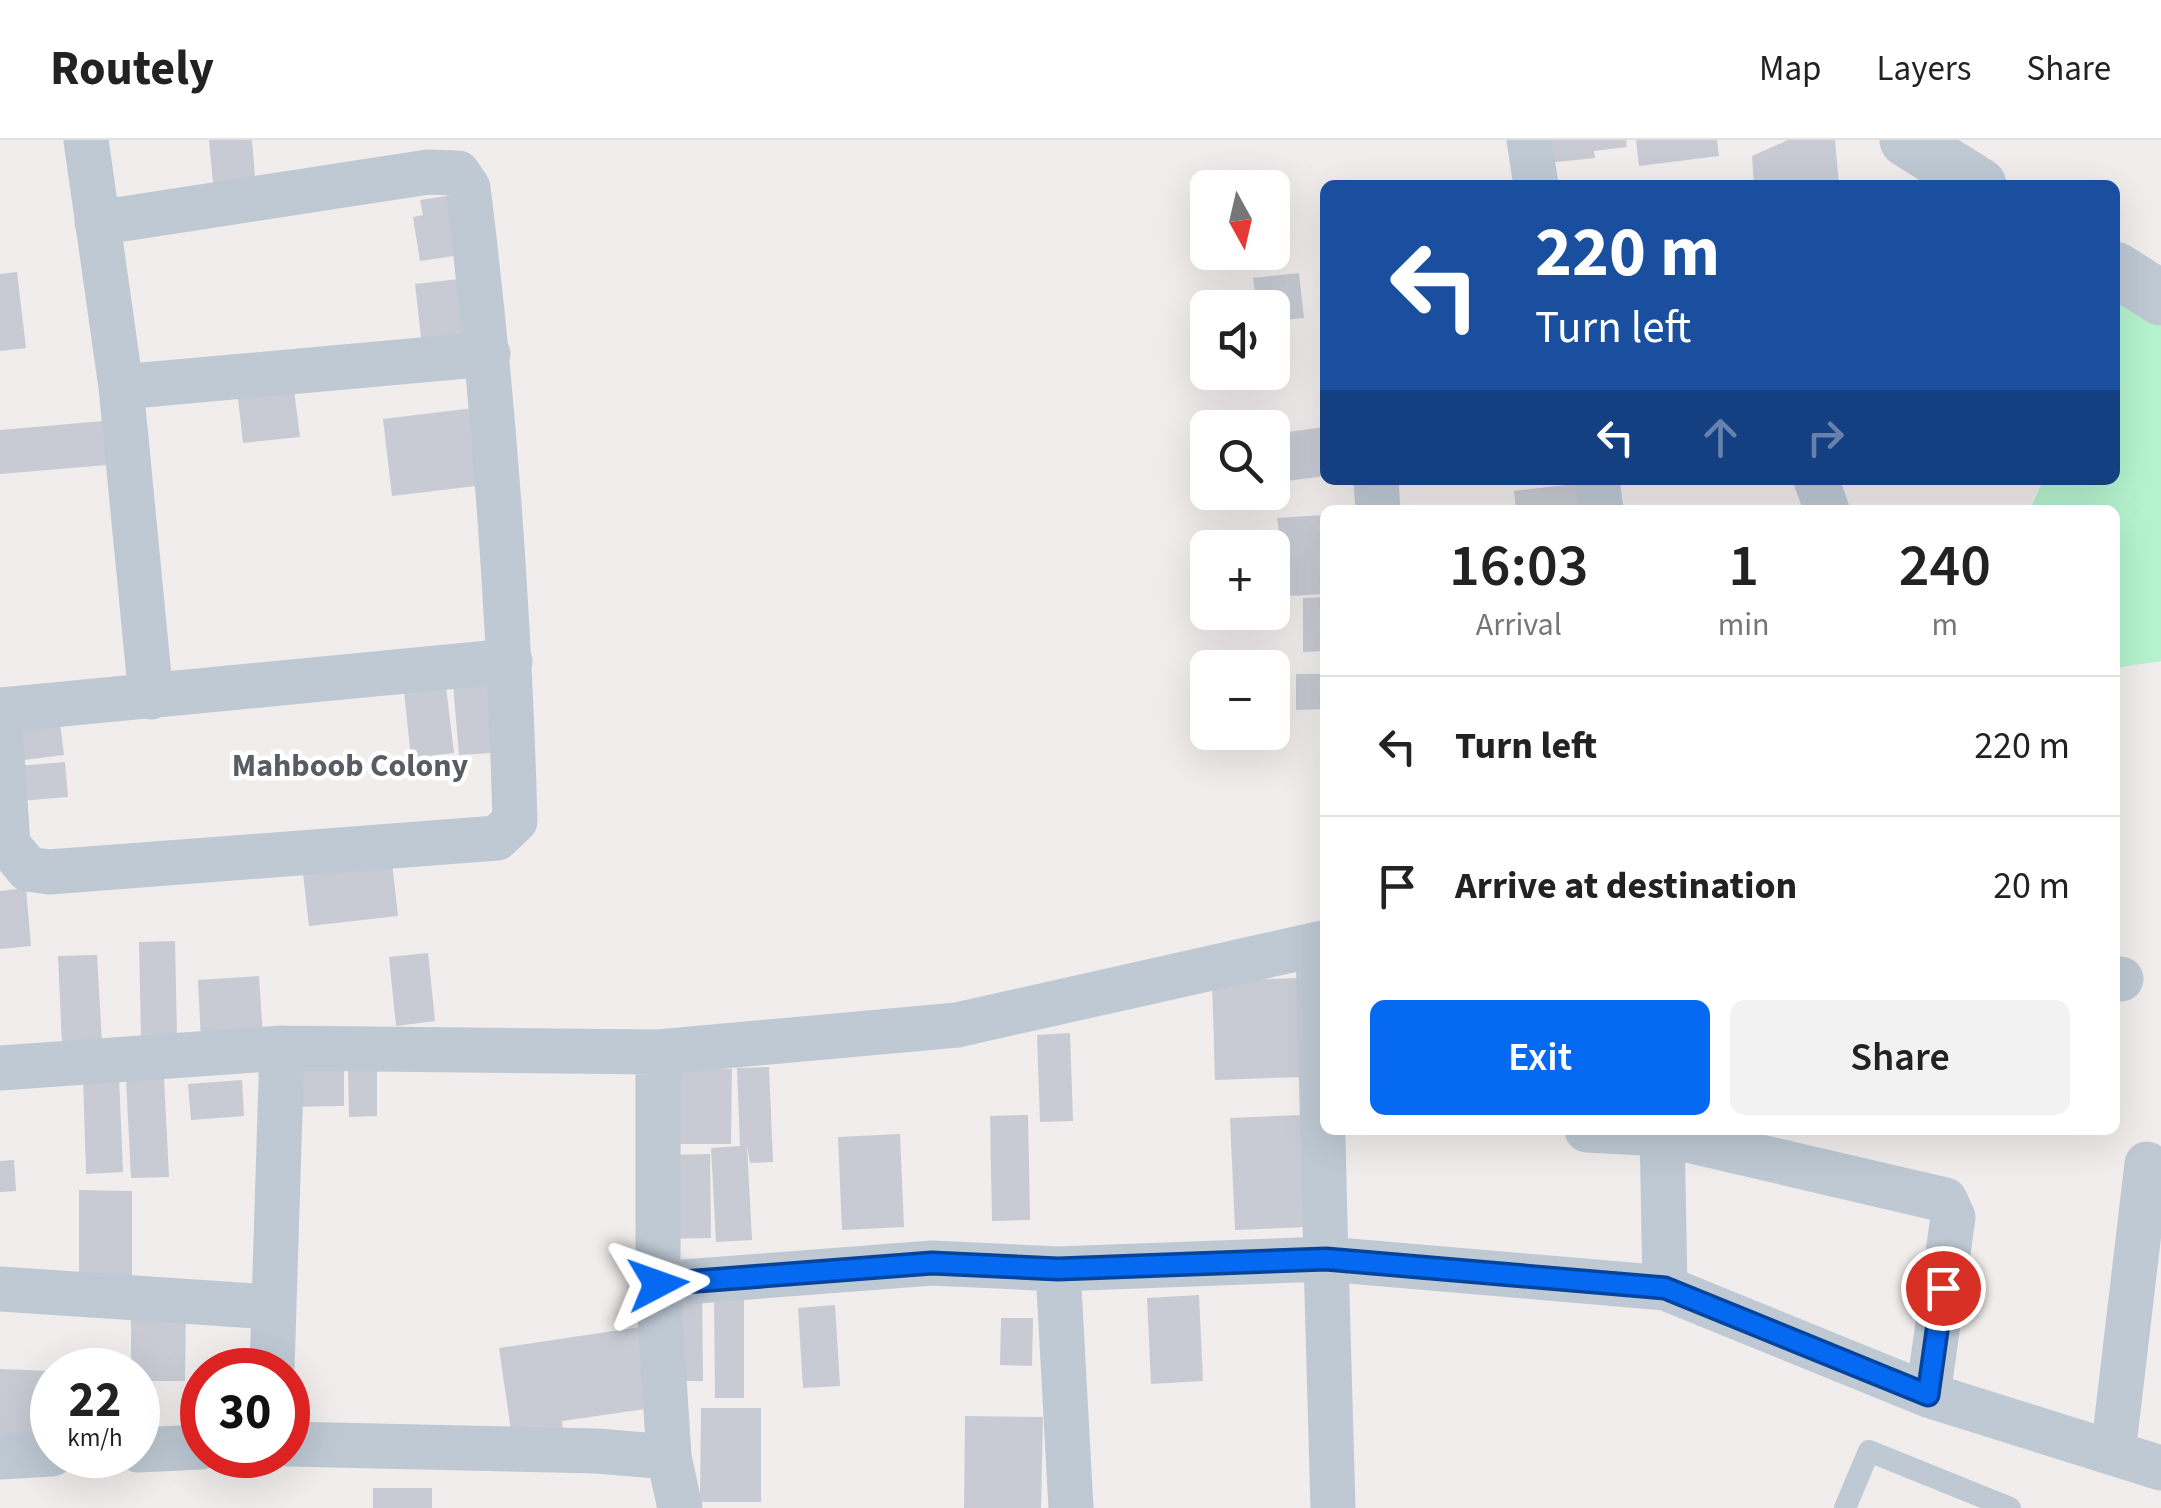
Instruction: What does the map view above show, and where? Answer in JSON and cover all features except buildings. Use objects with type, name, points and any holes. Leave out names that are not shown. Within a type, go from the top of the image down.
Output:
[{"type":"street","points":[[86,140],[121,386],[152,697]]},
{"type":"street","points":[[1528,140],[1535,180]]},
{"type":"street","points":[[1907,140],[1971,180]]},
{"type":"street","points":[[0,726],[8,845],[28,869],[49,872],[497,838],[515,821],[510,660],[488,354],[468,188],[458,173],[428,172],[97,222]]},
{"type":"street","points":[[2120,272],[2161,298]]},
{"type":"street","points":[[121,386],[488,354]]},
{"type":"street","points":[[0,710],[510,660]]},
{"type":"street","points":[[0,1068],[282,1048],[658,1052],[957,1024],[1320,944]]},
{"type":"street","points":[[272,1348],[282,1048]]},
{"type":"street","points":[[658,1052],[658,1284],[669,1457],[680,1508]]},
{"type":"street","points":[[1324,1135],[1333,1508]]},
{"type":"street","points":[[1662,1135],[1665,1288]]},
{"type":"street","points":[[1674,1135],[1945,1200],[1953,1217],[1928,1395]]},
{"type":"street","points":[[2112,1453],[2147,1164]]},
{"type":"street","points":[[658,1284],[932,1263],[1058,1269],[1326,1259],[1665,1288],[1928,1395],[2161,1468]]},
{"type":"street","points":[[1058,1269],[1070,1508]]},
{"type":"street","points":[[0,1289],[271,1306]]},
{"type":"street","points":[[310,1444],[597,1451],[669,1457]]},
{"type":"street","points":[[0,1457],[30,1455]]},
{"type":"lane","points":[[1844,1508],[1869,1451],[2010,1508]]},
{"type":"green space","points":[[2131,279],[2161,298],[2161,661],[2120,667],[2120,505],[2032,505],[2041,485],[2120,485],[2120,304]]},
{"type":"district","name":"Mahboob Colony","points":[[350,766]]},
{"type":"route","points":[[658,1284],[932,1263],[1058,1269],[1326,1259],[1665,1288],[1928,1395],[1943,1288]]}]
